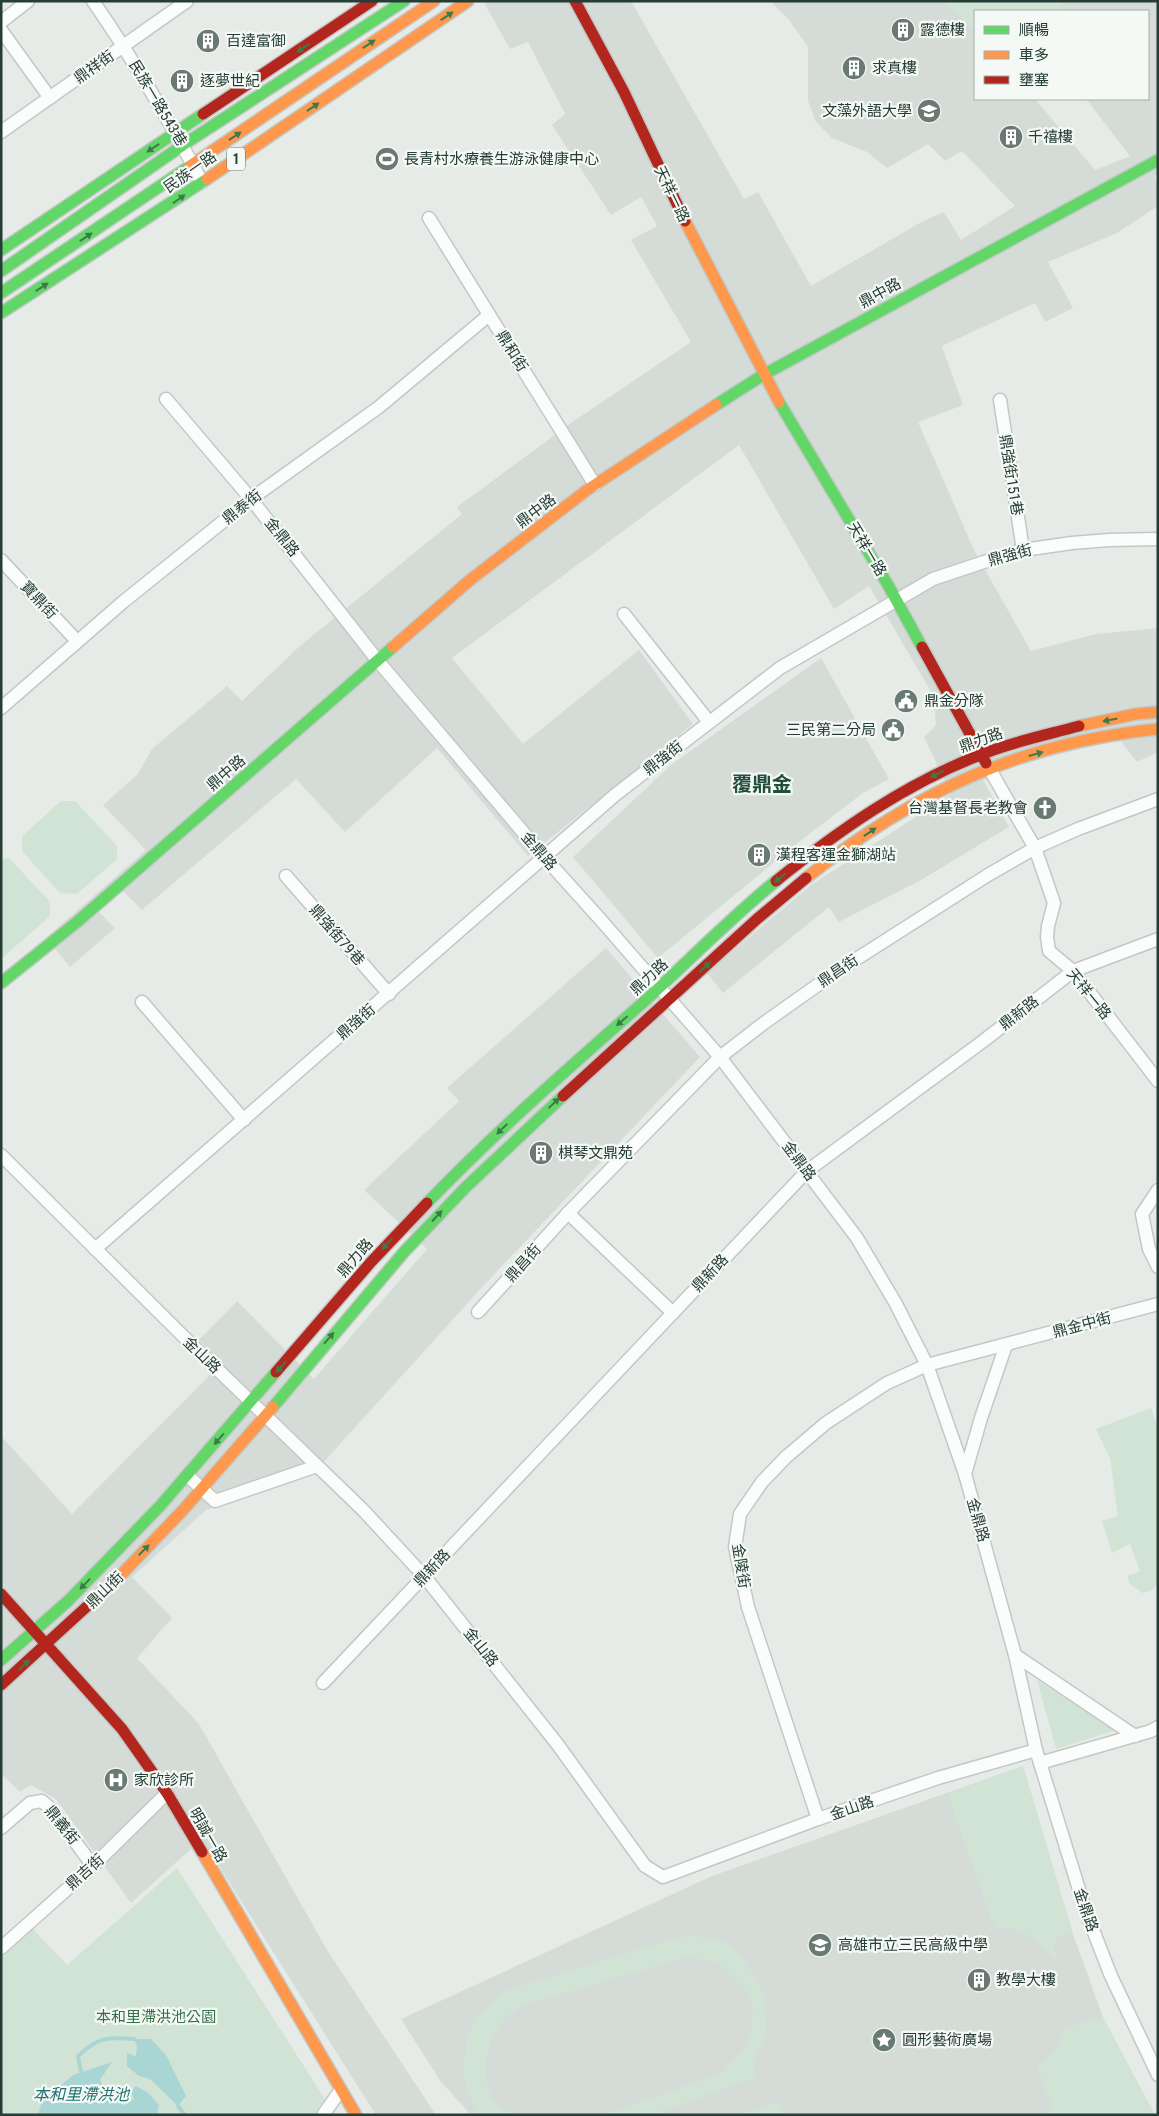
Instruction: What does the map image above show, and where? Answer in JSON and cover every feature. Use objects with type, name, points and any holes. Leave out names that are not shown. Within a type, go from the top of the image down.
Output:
[{"type":"street","points":[[1,22],[28,1]]},
{"type":"street","name":"民族一路543巷","points":[[93,1],[124,46],[176,132],[202,182]]},
{"type":"street","name":"鼎祥街","points":[[1,132],[187,1]]},
{"type":"street","points":[[1,250],[372,1]]},
{"type":"street","name":"民族一路","points":[[1,271],[183,145],[404,1]]},
{"type":"street","name":"民族一路","points":[[1,292],[434,1]]},
{"type":"street","name":"民族一路","points":[[1,314],[202,182],[468,1]]},
{"type":"street","name":"天祥一路","points":[[575,1],[624,92],[683,218],[763,375],[896,601],[1035,848],[1054,903],[1048,926],[1048,947],[1051,953],[1073,971],[1158,1081]]},
{"type":"street","points":[[1,30],[50,98]]},
{"type":"street","name":"鼎中路","points":[[1,983],[77,922],[470,580],[595,485],[763,375],[954,269],[1158,160]]},
{"type":"street","name":"鼎和街","points":[[429,218],[595,485]]},
{"type":"street","name":"鼎泰街","points":[[1,708],[77,640],[251,500],[379,407],[489,315]]},
{"type":"street","name":"金鼎路","points":[[166,399],[251,500],[378,661],[545,858],[720,1057],[857,1238],[896,1304],[927,1366],[965,1474],[1015,1656],[1038,1756],[1086,1912],[1111,1976],[1158,2075]]},
{"type":"street","name":"鼎強街151巷","points":[[1000,400],[1023,550]]},
{"type":"street","name":"鼎強街","points":[[95,1249],[615,796],[780,668],[933,579],[1023,550],[1109,540],[1158,539]]},
{"type":"street","name":"寶鼎街","points":[[1,560],[77,640]]},
{"type":"street","points":[[624,614],[709,722]]},
{"type":"street","name":"鼎力路","points":[[250,1402],[371,1262],[445,1184],[553,1081],[658,988],[753,900],[812,853],[898,796],[938,773],[981,754],[1082,725],[1136,714],[1158,712]]},
{"type":"street","name":"鼎力路","points":[[264,1415],[380,1278],[457,1196],[565,1093],[765,913],[816,870],[899,813],[957,781],[989,768],[1078,742],[1129,731],[1158,729]]},
{"type":"street","name":"鼎昌街","points":[[478,1312],[568,1213],[720,1057],[764,1023],[836,972],[988,875],[1035,848],[1078,829],[1158,799]]},
{"type":"street","name":"鼎強街79巷","points":[[286,876],[389,994]]},
{"type":"street","name":"鼎新路","points":[[323,1683],[807,1171],[982,1042],[1073,971],[1158,939]]},
{"type":"street","points":[[142,1002],[244,1120]]},
{"type":"street","name":"金山路","points":[[1,1155],[250,1402],[363,1510],[424,1576],[558,1745],[645,1866],[663,1877],[818,1819],[938,1778],[1135,1736],[1151,1732],[1158,1727]]},
{"type":"street","points":[[1158,1190],[1142,1214],[1149,1249],[1158,1267]]},
{"type":"street","points":[[568,1213],[673,1312]]},
{"type":"street","name":"鼎金中街","points":[[927,1366],[1158,1304]]},
{"type":"street","points":[[965,1474],[981,1418],[1006,1345]]},
{"type":"street","name":"金陵街","points":[[818,1819],[748,1607],[735,1546],[740,1514],[762,1482],[786,1457],[826,1423],[887,1383],[927,1366]]},
{"type":"street","name":"鼎山街","points":[[1,1660],[84,1586],[188,1476],[250,1402]]},
{"type":"street","name":"鼎山街","points":[[1,1685],[46,1645],[141,1554],[202,1489],[264,1415]]},
{"type":"street","points":[[188,1476],[215,1501],[317,1466]]},
{"type":"street","name":"明誠一路","points":[[1,1594],[122,1729],[167,1793],[340,2091],[356,2115]]},
{"type":"street","points":[[1015,1656],[1135,1736]]},
{"type":"street","name":"鼎吉街","points":[[1,1948],[93,1866],[167,1793]]},
{"type":"street","name":"鼎義街","points":[[1,1828],[30,1803],[42,1801],[52,1810],[93,1866]]},
{"type":"street","points":[[323,2115],[340,2091]]},
{"type":"shaded area","points":[[483,1],[631,1],[744,199],[758,192],[811,286],[923,221],[944,212],[961,240],[1015,206],[962,151],[945,161],[928,144],[887,168],[867,152],[832,138],[816,122],[808,101],[808,47],[789,20],[770,1],[1158,1],[1158,174],[1154,176],[1158,184],[1158,206],[1117,233],[1048,262],[1073,308],[1045,322],[1035,303],[942,346],[963,405],[918,422],[974,550],[1031,651],[1096,634],[1158,628],[1158,752],[1137,762],[1120,740],[1013,767],[983,780],[1009,827],[921,880],[839,922],[829,907],[723,993],[707,973],[811,885],[951,794],[924,737],[936,725],[933,695],[869,586],[834,609],[739,445],[452,658],[523,744],[639,650],[693,724],[528,856],[437,748],[345,832],[296,779],[142,910],[123,891],[98,911],[115,928],[70,967],[46,938],[146,850],[103,805],[138,774],[152,749],[227,686],[242,701],[300,646],[462,514],[457,507],[571,423],[691,342],[631,240],[657,226],[641,197],[611,215],[552,125],[565,114],[528,42],[510,49]]},
{"type":"shaded area","name":"漢程客運金獅湖站","points":[[821,658],[889,779],[863,793],[800,841],[658,958],[573,857],[672,764]]},
{"type":"shaded area","points":[[606,948],[700,1057],[484,1285],[312,1475],[206,1510],[132,1577],[172,1618],[137,1658],[199,1724],[327,1950],[436,2115],[376,2115],[202,1839],[131,1903],[56,1799],[31,1785],[20,1792],[1,1774],[1,1436],[72,1514],[206,1379],[220,1362],[199,1340],[237,1301],[314,1379],[427,1249],[364,1190],[459,1101],[447,1088]]},
{"type":"shaded area","name":"高雄市立三民高級中學","points":[[1023,1766],[1072,1931],[1105,2023],[1155,2115],[471,2115],[441,2082],[401,2019],[712,1876]]},
{"type":"green space","points":[[944,1],[1060,1],[1060,10],[974,10],[974,30]]},
{"type":"green space","points":[[61,801],[75,801],[117,846],[117,859],[77,894],[60,893],[22,851],[22,836]]},
{"type":"green space","points":[[9,858],[50,902],[50,916],[1,959],[1,859]]},
{"type":"green space","points":[[1151,1408],[1158,1429],[1158,1581],[1153,1590],[1142,1593],[1129,1583],[1128,1576],[1140,1571],[1130,1544],[1112,1553],[1102,1521],[1118,1516],[1110,1458],[1096,1429]]},
{"type":"green space","points":[[1037,1680],[1116,1730],[1056,1749]]},
{"type":"green space","points":[[1023,1766],[1072,1931],[1060,1937],[1055,1943],[1055,1952],[1059,1964],[1042,1946],[1026,1934],[1008,1928],[995,1929],[947,1793]]},
{"type":"green space","name":"本和里滯洪池公園","points":[[177,1868],[325,2099],[313,2115],[1,2115],[1,1958],[33,1929],[67,1965]]},
{"type":"green space","points":[[695,1936],[723,1941],[745,1960],[764,1995],[766,2035],[752,2063],[757,2077],[651,2115],[604,2115],[722,2073],[743,2050],[751,2035],[753,2008],[748,1992],[722,1966],[710,1960],[683,1958],[521,2006],[513,2012],[499,2026],[494,2035],[487,2056],[486,2067],[488,2088],[493,2100],[512,2115],[480,2115],[467,2093],[463,2070],[468,2034],[479,2014],[504,1991],[680,1937]]},
{"type":"green space","points":[[1103,2017],[1155,2115],[1055,2115],[1037,2066],[1047,2059],[1058,2045],[1066,2028]]},
{"type":"green space","points":[[778,2101],[783,2115],[741,2115]]},
{"type":"water","points":[[134,2039],[151,2039],[166,2055],[186,2096],[178,2106],[150,2079],[139,2076],[127,2066],[127,2053],[136,2056],[137,2047]]},
{"type":"water","name":"本和里滯洪池","points":[[112,2062],[100,2080],[110,2101],[125,2105],[134,2099],[130,2091],[136,2086],[147,2092],[159,2105],[157,2115],[38,2115],[42,2101],[73,2075]]},
{"type":"waterway","points":[[81,2072],[78,2056],[91,2045],[110,2038],[134,2039]]},
{"type":"waterway","points":[[178,2106],[185,2115]]},
{"type":"traffic: fast","points":[[1,271],[183,145],[404,1]]},
{"type":"traffic: fast","points":[[1,250],[203,114]]},
{"type":"traffic: fast","points":[[716,405],[763,375],[1158,160]]},
{"type":"traffic: fast","points":[[1,293],[190,166]]},
{"type":"traffic: fast","points":[[1,313],[207,179]]},
{"type":"traffic: fast","points":[[779,402],[888,585],[922,647]]},
{"type":"traffic: fast","points":[[1,983],[77,922],[393,647]]},
{"type":"traffic: fast","points":[[427,1203],[531,1102],[776,881]]},
{"type":"traffic: fast","points":[[273,1407],[404,1252],[466,1187],[563,1096]]},
{"type":"traffic: fast","points":[[1,1660],[68,1601],[160,1506],[276,1372]]},
{"type":"traffic: slow","points":[[190,166],[434,1]]},
{"type":"traffic: slow","points":[[207,179],[468,1]]},
{"type":"traffic: slow","points":[[685,221],[779,402]]},
{"type":"traffic: slow","points":[[393,647],[470,580],[587,490],[716,405]]},
{"type":"traffic: slow","points":[[1079,726],[1136,714],[1158,712]]},
{"type":"traffic: slow","points":[[806,878],[846,847],[887,820],[971,776],[1060,746],[1108,736],[1158,729]]},
{"type":"traffic: slow","points":[[118,1578],[184,1509],[273,1407]]},
{"type":"traffic: slow","points":[[202,1852],[356,2115]]},
{"type":"traffic: jam","points":[[203,114],[372,1]]},
{"type":"traffic: jam","points":[[575,1],[624,92],[685,221]]},
{"type":"traffic: jam","points":[[922,647],[986,763]]},
{"type":"traffic: jam","points":[[776,881],[823,844],[873,810],[925,780],[992,750],[1079,726]]},
{"type":"traffic: jam","points":[[563,1096],[757,919],[806,878]]},
{"type":"traffic: jam","points":[[276,1372],[371,1262],[427,1203]]},
{"type":"traffic: jam","points":[[1,1685],[118,1578]]},
{"type":"traffic: jam","points":[[1,1594],[122,1729],[167,1793],[202,1852]]},
{"type":"place","name":"露德樓","points":[[903,30]]},
{"type":"place","name":"百達富御","points":[[208,41]]},
{"type":"place","name":"求真樓","points":[[854,68]]},
{"type":"place","name":"逐夢世紀","points":[[182,81]]},
{"type":"place","name":"文藻外語大學","points":[[929,111]]},
{"type":"place","name":"千禧樓","points":[[1011,137]]},
{"type":"place","name":"長青村水療養生游泳健康中心","points":[[387,159]]},
{"type":"place","name":"鼎金分隊","points":[[906,701]]},
{"type":"place","name":"三民第二分局","points":[[893,730]]},
{"type":"place","name":"台灣基督長老教會","points":[[1045,808]]},
{"type":"place","name":"漢程客運金獅湖站","points":[[759,855]]},
{"type":"place","name":"棋琴文鼎苑","points":[[541,1153]]},
{"type":"place","name":"家欣診所","points":[[116,1780]]},
{"type":"place","name":"高雄市立三民高級中學","points":[[820,1945]]},
{"type":"place","name":"教學大樓","points":[[979,1980]]},
{"type":"place","name":"圓形藝術廣場","points":[[884,2040]]},
{"type":"district","name":"覆鼎金","points":[[762,784]]}]
